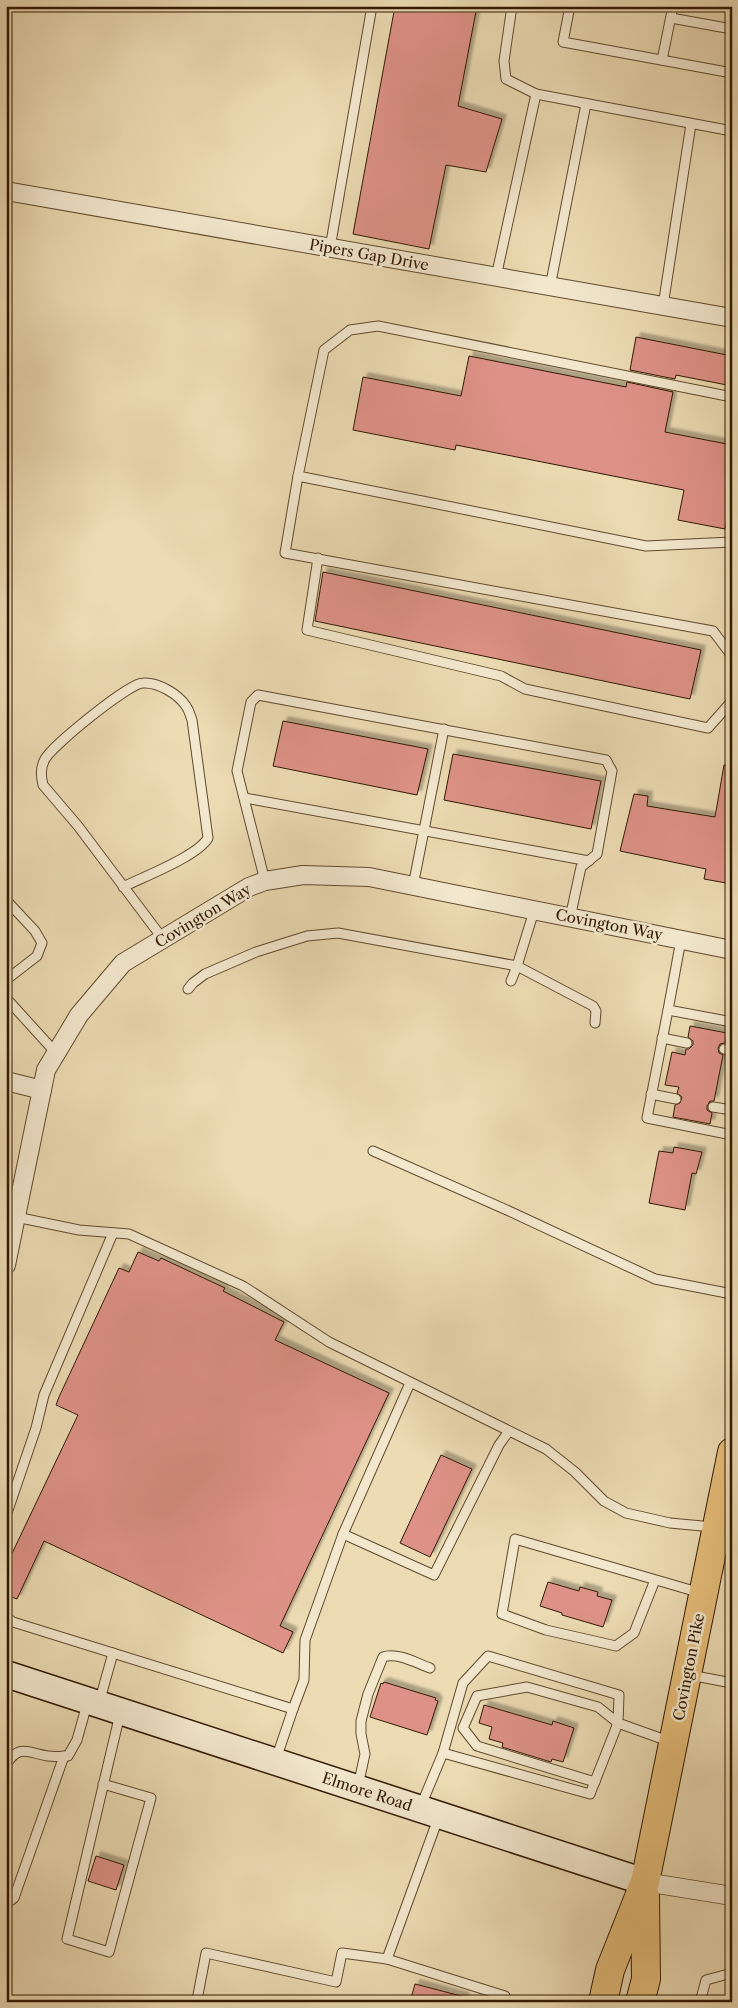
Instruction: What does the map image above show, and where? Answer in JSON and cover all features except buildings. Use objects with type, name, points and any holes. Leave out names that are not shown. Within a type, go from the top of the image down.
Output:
[{"type":"main road","name":"Covington Pike","points":[[602,2002],[610,1970],[645,1882],[716,1527],[729,1479],[732,1452]]},
{"type":"main road","name":"Covington Pike","points":[[640,2002],[646,1979],[645,1882]]},
{"type":"street","name":"Pipers Gap Drive","points":[[6,192],[732,318]]},
{"type":"street","name":"Covington Way","points":[[6,1266],[46,1070],[79,1015],[123,963],[249,887],[265,881],[303,875],[369,877],[732,950]]},
{"type":"street","points":[[6,1081],[42,1090]]},
{"type":"street","name":"Elmore Road","points":[[6,1674],[645,1882],[732,1896]]},
{"type":"lane","points":[[330,248],[372,6]]},
{"type":"lane","points":[[512,6],[504,61],[506,78],[536,94],[732,131]]},
{"type":"lane","points":[[570,6],[563,42],[732,73]]},
{"type":"lane","points":[[662,60],[673,6]]},
{"type":"lane","points":[[671,18],[732,29]]},
{"type":"lane","points":[[496,277],[536,94]]},
{"type":"lane","points":[[550,287],[586,104]]},
{"type":"lane","points":[[663,306],[691,124]]},
{"type":"lane","points":[[732,397],[378,326],[350,330],[324,350],[298,476],[285,553],[713,631],[732,656]]},
{"type":"lane","points":[[298,476],[646,546],[732,542]]},
{"type":"lane","points":[[318,558],[307,630],[500,676],[525,689],[708,728],[732,701]]},
{"type":"lane","points":[[123,886],[192,853],[204,845],[208,838],[192,720],[186,706],[178,697],[164,688],[150,683],[136,684],[82,723],[49,753],[41,768],[43,785],[78,826],[123,886],[163,939]]},
{"type":"lane","points":[[265,881],[237,771],[251,702],[258,694],[606,760],[612,771],[597,854],[581,867],[570,918]]},
{"type":"lane","points":[[413,886],[444,729]]},
{"type":"lane","points":[[245,798],[589,861]]},
{"type":"lane","points":[[6,900],[35,931],[42,943],[37,956],[6,980]]},
{"type":"lane","points":[[511,981],[534,911]]},
{"type":"lane","points":[[188,989],[193,982],[205,974],[261,950],[307,936],[338,933],[517,966],[593,1006],[596,1011],[595,1023]]},
{"type":"lane","points":[[681,940],[647,1118],[732,1135]]},
{"type":"lane","points":[[6,998],[56,1053]]},
{"type":"lane","points":[[668,1010],[732,1022]]},
{"type":"lane","points":[[662,1038],[687,1043]]},
{"type":"lane","points":[[651,1094],[676,1099]]},
{"type":"lane","points":[[713,1107],[732,1110]]},
{"type":"lane","points":[[373,1151],[509,1211],[655,1279],[732,1294]]},
{"type":"lane","points":[[16,1216],[48,1224],[129,1234],[243,1286],[329,1342],[546,1449],[575,1472],[604,1501],[626,1513],[670,1523],[716,1527]]},
{"type":"lane","points":[[6,1516],[36,1428],[44,1395],[113,1233]]},
{"type":"lane","points":[[275,1762],[304,1680],[305,1640],[343,1534],[410,1383]]},
{"type":"lane","points":[[343,1534],[434,1574],[499,1445],[509,1431]]},
{"type":"lane","points":[[655,1580],[634,1633],[616,1646],[546,1630],[502,1614],[515,1539],[703,1594]]},
{"type":"lane","points":[[6,1617],[13,1622],[293,1709]]},
{"type":"lane","points":[[103,1784],[151,1798],[108,1952],[66,1939],[103,1784],[102,1706],[113,1653]]},
{"type":"lane","points":[[357,1788],[365,1754],[360,1734],[361,1720],[368,1694],[383,1657],[389,1655],[399,1656],[430,1668]]},
{"type":"lane","points":[[386,1959],[429,1812],[443,1754],[463,1683],[488,1656],[620,1695],[618,1723],[590,1794],[443,1754]]},
{"type":"lane","points":[[687,1675],[732,1683]]},
{"type":"lane","points":[[595,1782],[476,1746],[463,1728],[477,1696],[527,1687],[598,1707],[618,1723],[673,1743]]},
{"type":"lane","points":[[6,1765],[12,1755],[20,1751],[28,1750],[49,1756],[68,1756],[77,1740],[102,1706]]},
{"type":"lane","points":[[6,1904],[14,1898],[64,1756]]},
{"type":"lane","points":[[200,2002],[197,2000],[206,1953],[336,1982],[342,1954],[386,1959],[504,1996],[505,2002]]},
{"type":"lane","points":[[700,2002],[706,1980],[732,1973]]}]
